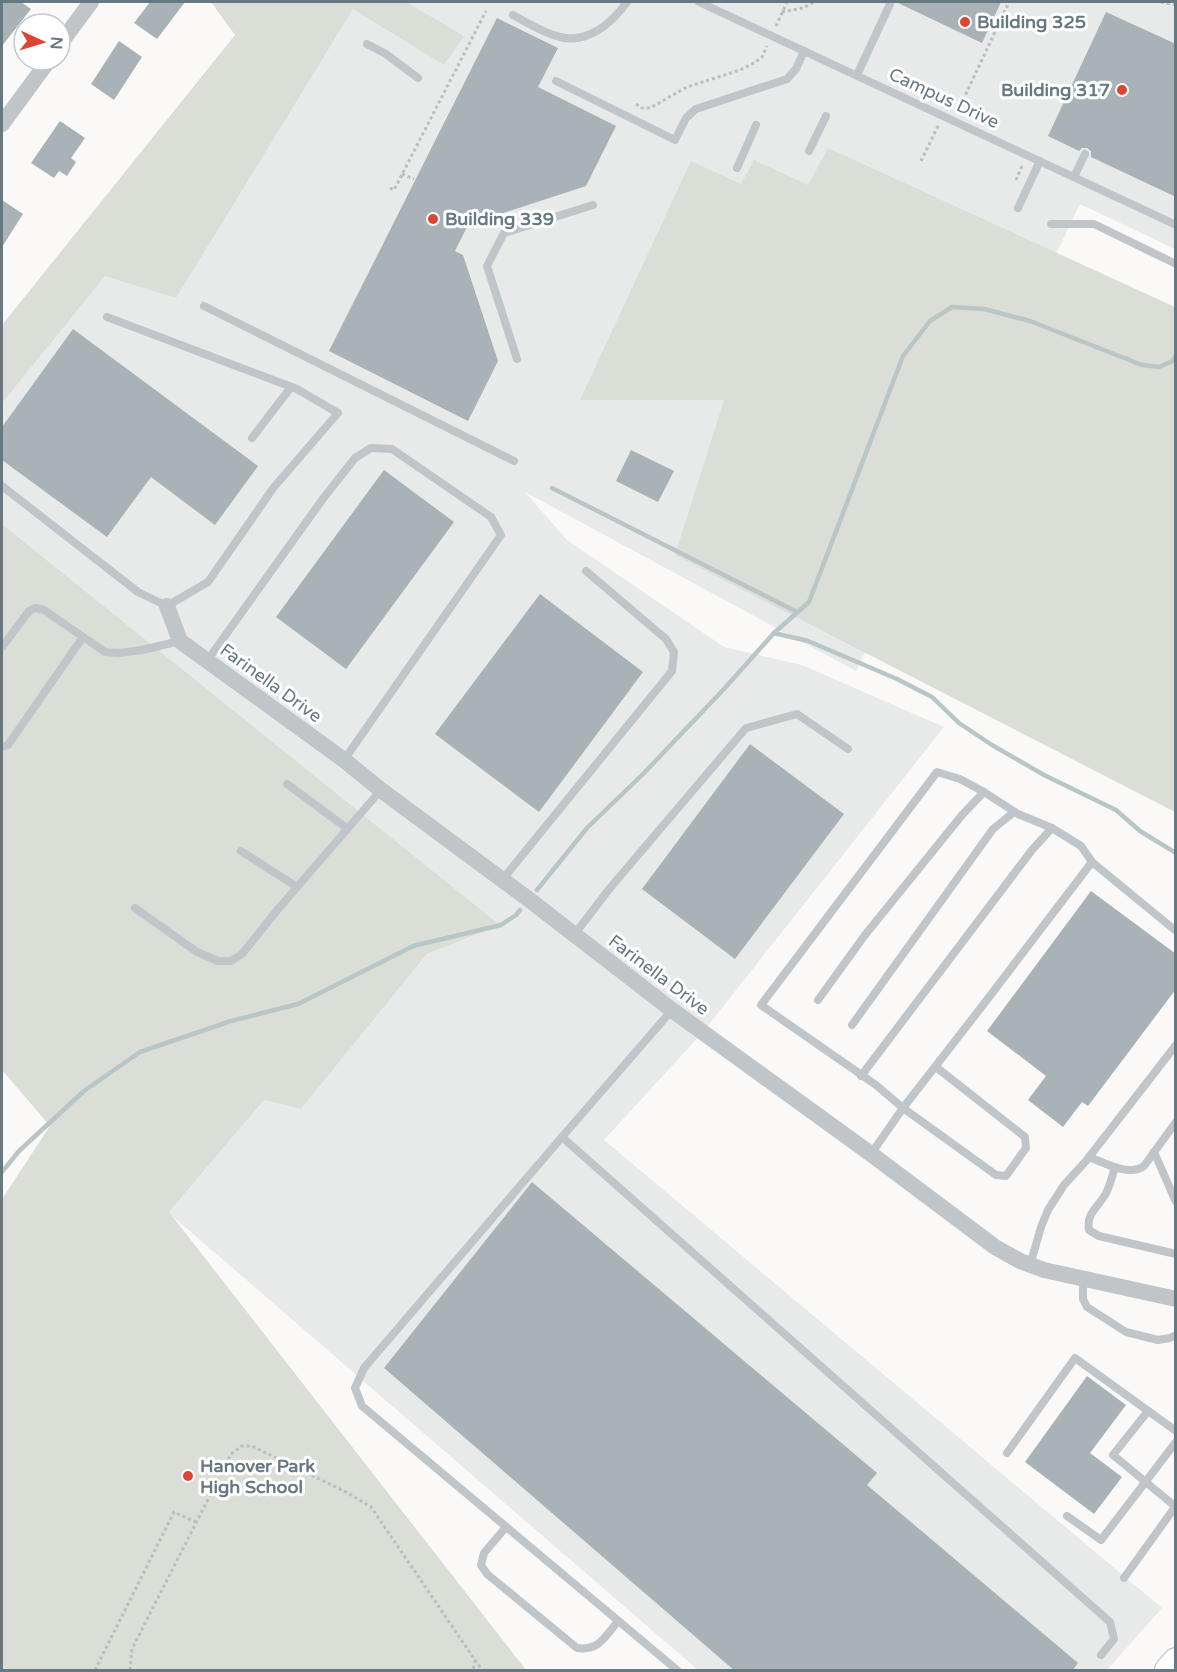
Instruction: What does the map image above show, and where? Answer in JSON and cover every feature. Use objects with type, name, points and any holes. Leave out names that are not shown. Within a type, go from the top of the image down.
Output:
[{"type":"main road","points":[[1168,1671],[1176,1661]]},
{"type":"street","points":[[72,28],[91,2]]},
{"type":"street","points":[[2,124],[40,72]]},
{"type":"street","points":[[167,606],[180,641]]},
{"type":"street","name":"Farinella Drive","points":[[180,641],[344,760],[672,1010],[995,1247],[1020,1261],[1044,1270],[1176,1299]]},
{"type":"lane","points":[[513,15],[558,37],[582,38],[612,20],[627,2]]},
{"type":"lane","name":"Campus Drive","points":[[699,2],[1176,225]]},
{"type":"lane","points":[[857,75],[890,4]]},
{"type":"lane","points":[[367,44],[386,54],[418,78]]},
{"type":"lane","points":[[556,81],[675,140],[686,118],[696,109],[787,79],[796,69],[804,51]]},
{"type":"lane","points":[[809,151],[826,116]]},
{"type":"lane","points":[[737,168],[756,125]]},
{"type":"lane","points":[[1074,177],[1085,154]]},
{"type":"lane","points":[[1018,208],[1040,161]]},
{"type":"lane","points":[[517,358],[487,266],[504,233],[593,205]]},
{"type":"lane","points":[[1051,224],[1094,224],[1176,264]]},
{"type":"lane","points":[[204,306],[514,460]]},
{"type":"lane","points":[[2,486],[138,592],[167,606],[208,582],[274,487],[338,413],[291,387],[107,317]]},
{"type":"lane","points":[[252,438],[291,387]]},
{"type":"lane","points":[[207,661],[322,500],[355,458],[371,448],[392,449],[491,517],[501,535],[344,760]]},
{"type":"lane","points":[[502,880],[672,671],[674,652],[666,639],[586,571]]},
{"type":"lane","points":[[2,647],[29,611],[35,608],[44,610],[105,652],[142,650],[180,641]]},
{"type":"lane","points":[[2,747],[8,745],[83,637]]},
{"type":"lane","points":[[573,936],[610,888],[746,729],[797,714],[848,748]]},
{"type":"lane","points":[[936,1067],[1025,1137],[1026,1148],[1006,1176],[996,1175],[903,1108],[876,1085],[761,1005],[938,772],[960,779],[1014,812],[1052,828],[1081,846],[1092,862],[1176,931]]},
{"type":"lane","points":[[287,784],[348,829]]},
{"type":"lane","points":[[135,908],[197,952],[218,962],[231,961],[242,954],[381,790]]},
{"type":"lane","points":[[818,1000],[880,916],[962,815],[984,792]]},
{"type":"lane","points":[[852,1025],[993,829],[1014,812]]},
{"type":"lane","points":[[861,1076],[1032,850],[1052,828]]},
{"type":"lane","points":[[241,850],[297,887]]},
{"type":"lane","points":[[871,1154],[903,1108],[1092,862]]},
{"type":"lane","points":[[672,1010],[364,1368],[356,1388],[362,1406],[677,1671]]},
{"type":"lane","points":[[1030,1265],[1048,1210],[1064,1185],[1089,1157],[1176,1045]]},
{"type":"lane","points":[[1089,1157],[1115,1167],[1140,1170],[1176,1122]]},
{"type":"lane","points":[[562,1137],[1110,1622],[1114,1639],[1101,1655]]},
{"type":"lane","points":[[1154,1152],[1176,1202]]},
{"type":"lane","points":[[1115,1167],[1106,1194],[1092,1211],[1088,1224],[1089,1230],[1099,1236],[1176,1254]]},
{"type":"lane","points":[[1083,1279],[1083,1299],[1088,1307],[1126,1332],[1158,1340],[1176,1335]]},
{"type":"lane","points":[[1007,1453],[1075,1358],[1176,1431]]},
{"type":"lane","points":[[1124,1578],[1175,1507],[1113,1455],[1148,1411]]},
{"type":"lane","points":[[1067,1516],[1101,1540],[1176,1442]]},
{"type":"lane","points":[[506,1527],[484,1553],[481,1565],[487,1574],[577,1648],[587,1650],[596,1646],[618,1621]]},
{"type":"path","points":[[776,26],[787,2]]},
{"type":"path","points":[[782,12],[803,8],[814,2]]},
{"type":"path","points":[[958,111],[1009,2]]},
{"type":"path","points":[[1161,2],[1176,5]]},
{"type":"path","points":[[390,189],[394,190],[486,10]]},
{"type":"path","points":[[636,104],[642,108],[650,108],[687,87],[747,67],[762,57],[767,46]]},
{"type":"path","points":[[424,118],[429,121]]},
{"type":"path","points":[[921,161],[939,124]]},
{"type":"path","points":[[418,132],[422,135]]},
{"type":"path","points":[[410,146],[415,149]]},
{"type":"path","points":[[1016,180],[1023,165]]},
{"type":"path","points":[[397,173],[414,179]]},
{"type":"path","points":[[130,1671],[132,1649],[231,1454],[242,1446],[252,1446],[346,1492],[371,1508],[482,1671]]},
{"type":"path","points":[[95,1671],[174,1512],[196,1522]]},
{"type":"path","points":[[473,1671],[475,1660]]},
{"type":"shaded area","points":[[211,2],[406,2],[464,36],[444,65],[353,9],[176,298],[105,276],[2,403],[2,325],[235,35]]},
{"type":"shaded area","points":[[274,2],[1175,2],[1175,249],[1080,204],[856,671],[525,492],[567,540],[724,647],[802,665],[944,727],[703,1032],[604,1140],[1162,1608],[1107,1670],[698,1670],[170,1214],[526,1670],[2,1670],[169,1212],[264,1100],[301,1109],[427,954],[500,925],[2,524],[2,362]]},
{"type":"shaded area","points":[[828,148],[1175,307],[1175,812],[675,555],[724,400],[580,400],[691,161],[741,184],[754,160],[808,185]]},
{"type":"shaded area","points":[[2,524],[500,925],[427,954],[301,1109],[264,1100],[169,1212],[526,1670],[2,1670],[2,1199],[50,1126],[2,1070]]},
{"type":"building","points":[[2,2],[21,2],[31,9],[29,12],[12,12],[12,33],[2,46]]},
{"type":"building","points":[[150,2],[185,2],[157,39],[134,23]]},
{"type":"building","name":"Building 325","points":[[896,2],[1001,2],[982,43]]},
{"type":"building","name":"Building 317","points":[[1106,12],[1176,44],[1176,197],[1091,157],[1091,151],[1087,148],[1079,151],[1048,136]]},
{"type":"building","name":"Building 339","points":[[497,18],[558,48],[538,87],[616,126],[586,186],[479,221],[472,217],[455,251],[463,255],[498,361],[468,421],[329,351]]},
{"type":"building","points":[[119,41],[142,57],[114,100],[91,84]]},
{"type":"building","points":[[60,121],[85,138],[71,158],[76,162],[67,176],[59,171],[54,178],[31,163]]},
{"type":"building","points":[[2,200],[23,214],[2,247]]},
{"type":"building","points":[[73,329],[258,466],[215,525],[151,477],[107,537],[2,460],[2,427]]},
{"type":"building","points":[[631,450],[674,471],[658,502],[616,481]]},
{"type":"building","points":[[384,470],[454,522],[346,669],[276,617]]},
{"type":"building","points":[[540,594],[643,672],[539,812],[435,734]]},
{"type":"building","points":[[750,744],[844,814],[735,959],[642,889]]},
{"type":"building","points":[[1091,891],[1176,954],[1176,989],[1088,1106],[1082,1102],[1063,1127],[1028,1100],[1046,1076],[987,1031]]},
{"type":"building","points":[[532,1182],[877,1473],[867,1485],[1078,1663],[1072,1671],[735,1671],[384,1368]]},
{"type":"building","points":[[1087,1376],[1126,1405],[1090,1453],[1122,1477],[1094,1514],[1025,1462]]},
{"type":"waterway","points":[[537,890],[587,828],[643,774],[774,633],[809,602],[903,356],[930,321],[952,307],[984,309],[1030,321],[1142,365],[1159,367],[1173,361],[1176,355]]},
{"type":"waterway","points":[[552,488],[797,612]]},
{"type":"waterway","points":[[774,633],[808,641],[897,679],[932,697],[959,723],[992,745],[1044,775],[1116,810],[1140,831],[1176,853]]},
{"type":"waterway","points":[[2,1172],[19,1151],[84,1091],[140,1052],[231,1021],[298,1004],[413,946],[501,925],[520,910]]},
{"type":"place","name":"Building 325","points":[[965,22]]},
{"type":"place","name":"Building 317","points":[[1122,90]]},
{"type":"place","name":"Building 339","points":[[433,219]]},
{"type":"place","name":"Hanover Park High School","points":[[188,1476]]}]
